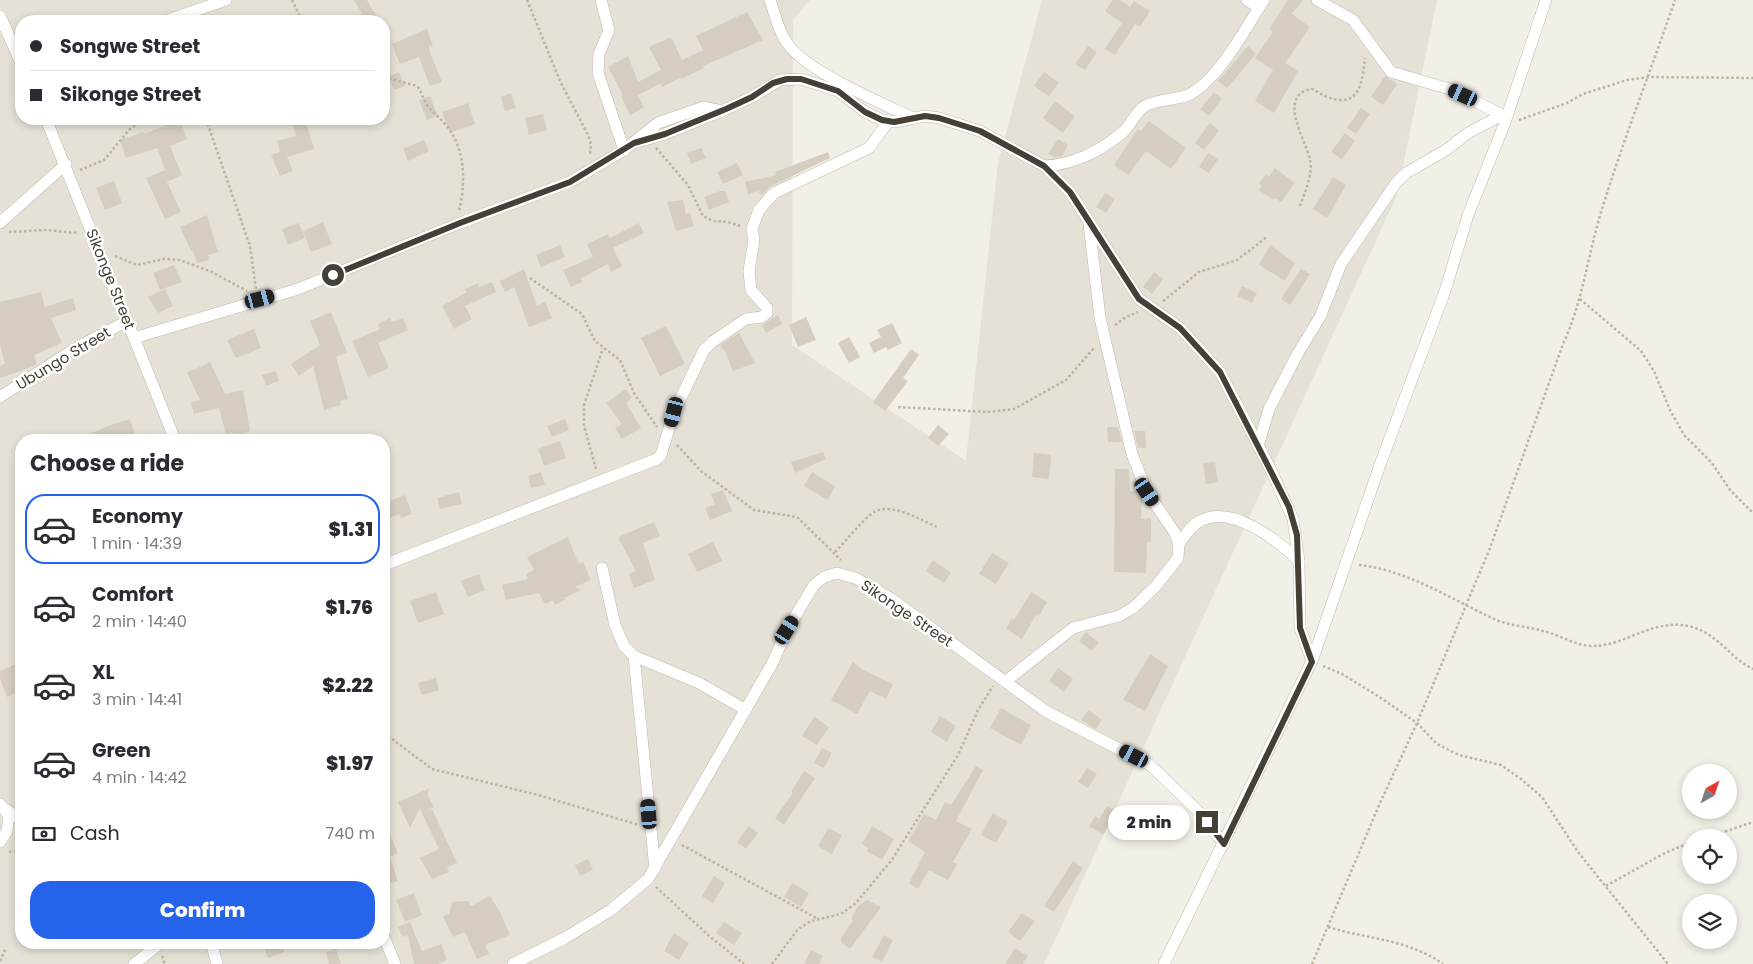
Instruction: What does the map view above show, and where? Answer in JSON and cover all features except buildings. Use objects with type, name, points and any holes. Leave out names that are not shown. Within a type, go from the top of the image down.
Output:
[{"type":"street","points":[[182,15],[226,0]]},
{"type":"street","points":[[601,0],[609,30],[599,54],[598,73],[624,150]]},
{"type":"street","points":[[1044,166],[1060,165],[1091,153],[1124,132],[1144,107],[1156,102],[1190,95],[1202,87],[1233,48],[1261,4],[1247,0]]},
{"type":"street","points":[[1317,0],[1353,20],[1391,72],[1453,90],[1504,120]]},
{"type":"street","points":[[1164,964],[1312,662],[1345,563],[1444,292],[1468,215],[1546,0]]},
{"type":"street","points":[[770,1],[782,36],[798,56],[850,88],[912,118]]},
{"type":"street","points":[[0,16],[15,50]]},
{"type":"street","points":[[634,143],[648,140],[722,111],[752,97],[773,83],[787,79],[801,79],[838,91],[865,112],[889,121],[925,116],[939,118],[980,131],[1044,166],[1070,192],[1089,219],[1133,291],[1150,308],[1186,334],[1220,372],[1289,507],[1297,535],[1300,628],[1312,662]]},
{"type":"street","points":[[134,338],[259,298],[298,289],[456,224],[570,182],[624,150],[651,128],[670,118],[704,107],[722,111]]},
{"type":"street","points":[[1258,446],[1269,409],[1298,353],[1320,317],[1341,264],[1396,184],[1406,173],[1446,150],[1468,133],[1504,120]]},
{"type":"street","points":[[390,564],[657,459],[664,451],[681,393],[704,350],[712,342],[746,319],[762,317],[768,313],[767,308],[750,290],[750,271],[754,240],[752,229],[759,210],[774,193],[865,151],[873,144],[889,121]]},
{"type":"street","name":"Sikonge Street","points":[[49,125],[173,434]]},
{"type":"street","points":[[3,228],[67,169]]},
{"type":"street","points":[[1003,679],[1072,628],[1119,616],[1133,608],[1178,558],[1179,544],[1176,533],[1147,492],[1138,474],[1110,368],[1100,318],[1089,219]]},
{"type":"street","name":"Ubungo Street","points":[[0,397],[76,348],[127,320]]},
{"type":"street","points":[[1179,544],[1191,528],[1200,521],[1213,517],[1227,518],[1272,536],[1299,561]]},
{"type":"street","points":[[602,568],[615,625],[624,646],[634,656],[698,683],[746,710]]},
{"type":"street","name":"Sikonge Street","points":[[513,964],[565,938],[611,910],[651,874],[746,710],[773,662],[787,630],[814,585],[824,577],[836,573],[855,578],[890,598],[1047,712],[1150,765],[1198,811],[1224,844]]},
{"type":"street","points":[[634,656],[650,828],[651,874]]},
{"type":"street","points":[[3,807],[15,816]]},
{"type":"street","points":[[0,842],[7,831],[9,816],[3,807]]},
{"type":"street","points":[[134,964],[153,949]]},
{"type":"street","points":[[213,949],[217,964]]},
{"type":"street","points":[[389,949],[395,964]]},
{"type":"path","points":[[292,0],[299,15]]},
{"type":"path","points":[[527,0],[560,81],[588,135],[591,144],[588,171]]},
{"type":"path","points":[[1312,964],[1380,803],[1417,723],[1490,548],[1563,344],[1574,319],[1602,210],[1638,101],[1675,0]]},
{"type":"path","points":[[1300,206],[1310,170],[1310,160],[1293,110],[1296,99],[1312,89],[1326,97],[1342,100],[1352,98],[1359,90],[1367,39]]},
{"type":"path","points":[[1504,120],[1567,103],[1583,94],[1627,80],[1648,77],[1753,78]]},
{"type":"path","points":[[390,79],[417,86],[428,106],[440,118],[455,140],[464,185],[456,224]]},
{"type":"path","points":[[67,169],[98,164],[130,129],[136,125]]},
{"type":"path","points":[[208,125],[250,246],[254,286],[259,298]]},
{"type":"path","points":[[648,140],[688,185],[703,216],[713,221],[728,222],[752,229]]},
{"type":"path","points":[[3,228],[92,233]]},
{"type":"path","points":[[898,407],[988,412],[1014,409],[1066,380],[1105,336],[1126,316],[1150,308],[1169,297],[1199,272],[1237,260],[1268,237]]},
{"type":"path","points":[[97,245],[118,258],[137,265],[164,259],[180,260],[212,272],[259,298]]},
{"type":"path","points":[[530,278],[582,314],[592,336],[603,348],[620,360],[628,383],[667,439],[701,471],[754,510],[797,517],[835,552],[855,578]]},
{"type":"path","points":[[1580,299],[1641,351],[1663,387],[1680,430],[1712,463],[1730,490],[1753,513]]},
{"type":"path","points":[[600,480],[584,426],[584,405],[603,348]]},
{"type":"path","points":[[835,552],[876,511],[889,509],[938,527]]},
{"type":"path","points":[[1345,563],[1380,567],[1418,582],[1494,620],[1544,631],[1592,646],[1607,646],[1638,632],[1670,623],[1692,627],[1716,638],[1740,662],[1753,669]]},
{"type":"path","points":[[1312,662],[1342,674],[1417,723],[1437,744],[1459,755],[1501,765],[1521,778],[1542,797],[1569,839],[1668,964]]},
{"type":"path","points":[[772,964],[798,930],[810,921],[845,912],[856,903],[891,861],[958,755],[986,695],[1003,679]]},
{"type":"path","points":[[390,738],[432,769],[538,795],[650,828]]},
{"type":"path","points":[[1732,829],[1753,822]]},
{"type":"path","points":[[672,840],[818,919]]},
{"type":"path","points":[[1606,886],[1682,846]]},
{"type":"path","points":[[7,852],[15,851]]},
{"type":"path","points":[[651,874],[708,935],[744,964]]},
{"type":"path","points":[[1328,927],[1354,935],[1380,938],[1406,945],[1442,964]]},
{"type":"path","points":[[0,961],[6,948]]},
{"type":"shaded area","points":[[0,0],[810,0],[793,20],[792,345],[966,461],[998,163],[1042,0],[1437,0],[1397,195],[1044,964],[0,964]]},
{"type":"route","points":[[333,275],[460,223],[570,182],[634,143],[665,134],[726,109],[752,97],[780,80],[801,79],[825,85],[838,91],[865,112],[882,120],[894,122],[925,116],[939,118],[980,131],[1044,166],[1070,192],[1139,299],[1180,328],[1206,354],[1220,372],[1289,507],[1297,535],[1299,561],[1298,612],[1303,639],[1312,662],[1224,844],[1207,822]]}]
